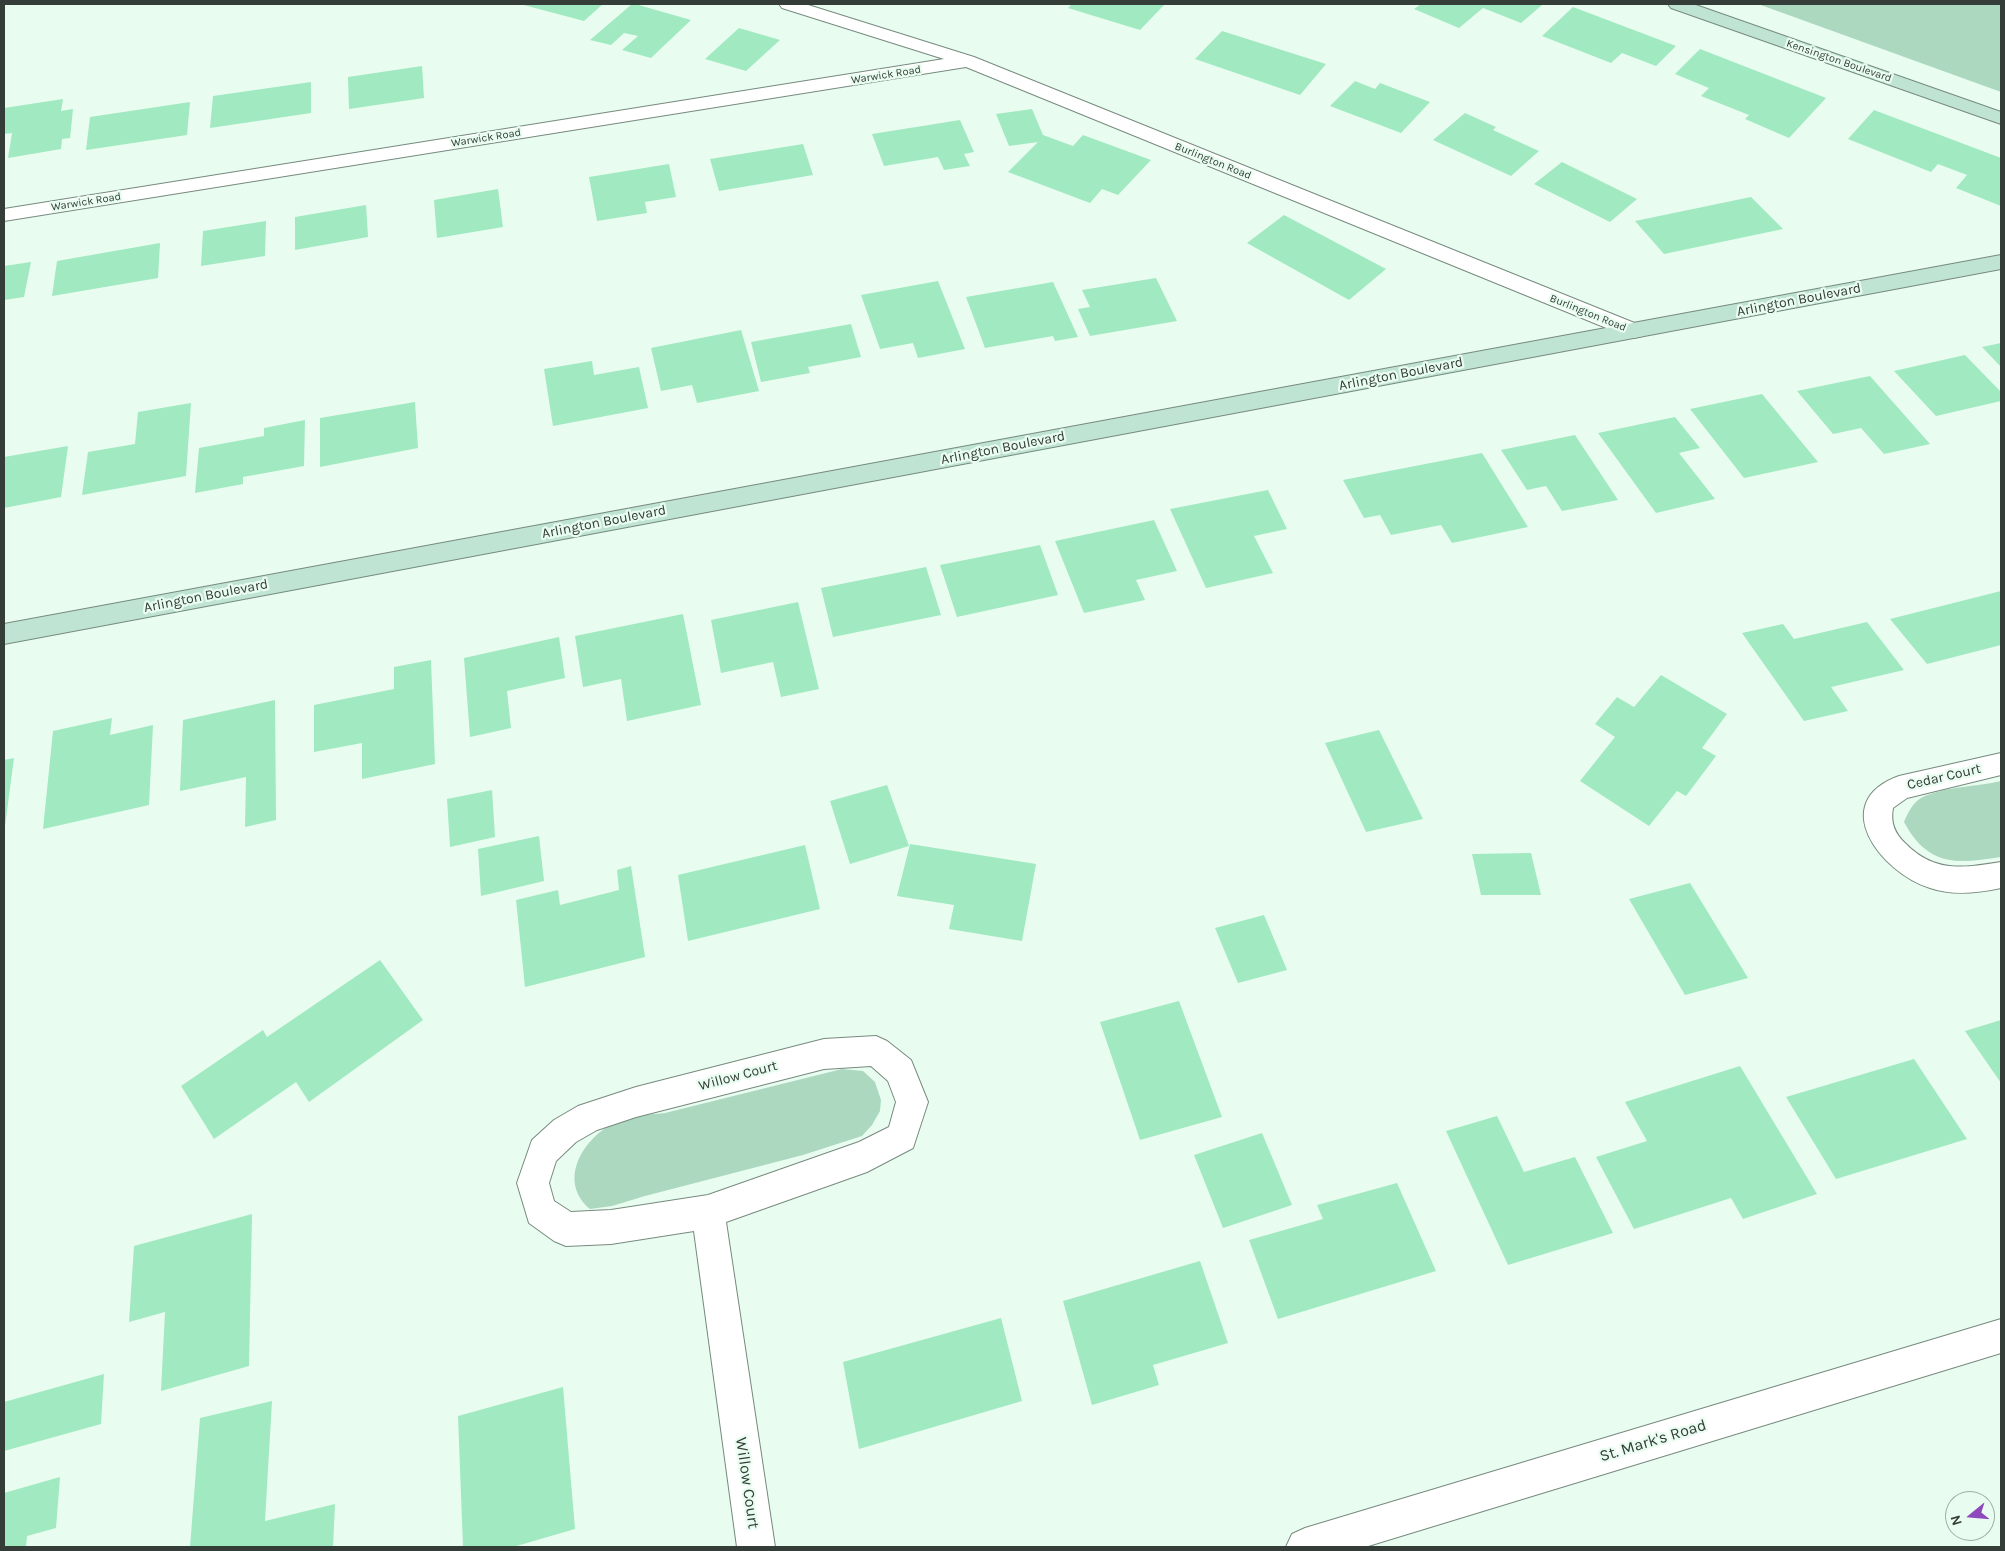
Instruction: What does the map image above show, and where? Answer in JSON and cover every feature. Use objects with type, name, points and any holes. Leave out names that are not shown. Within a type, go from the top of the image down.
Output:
[{"type":"street","name":"Burlington Road","points":[[788,4],[968,61],[1634,331]]},
{"type":"street","name":"Kensington Boulevard","points":[[1677,4],[2001,118]]},
{"type":"street","name":"Warwick Road","points":[[4,215],[968,61]]},
{"type":"street","name":"Arlington Boulevard","points":[[4,634],[2001,262]]},
{"type":"street","name":"Cedar Court","points":[[2001,764],[1899,788],[1881,802],[1878,821],[1888,845],[1908,865],[1939,878],[1975,880],[2001,875]]},
{"type":"street","name":"Willow Court","points":[[876,1051],[900,1070],[912,1102],[902,1137],[867,1156],[708,1212],[611,1227],[566,1229],[541,1211],[532,1183],[543,1151],[565,1131],[589,1118],[636,1102],[824,1054],[876,1051]]},
{"type":"street","name":"Willow Court","points":[[708,1212],[756,1547]]},
{"type":"street","name":"St. Mark's Road","points":[[1305,1547],[2001,1336]]},
{"type":"green space","points":[[1758,4],[2001,4],[2001,92]]},
{"type":"green space","points":[[2001,781],[2001,857],[1971,861],[1945,859],[1934,855],[1923,847],[1913,837],[1904,822],[1907,814],[1917,801],[1932,793]]},
{"type":"green space","points":[[842,1069],[863,1071],[875,1082],[881,1100],[880,1111],[872,1125],[862,1136],[803,1155],[612,1206],[590,1209],[580,1198],[576,1187],[577,1163],[591,1141],[601,1131],[618,1121],[637,1116],[665,1113]]},
{"type":"building","points":[[520,4],[603,4],[584,21]]},
{"type":"building","points":[[632,4],[691,20],[651,58],[622,50],[638,36],[624,33],[611,45],[590,40]]},
{"type":"building","points":[[1072,4],[1165,4],[1140,30],[1068,8]]},
{"type":"building","points":[[1421,4],[1542,5],[1521,23],[1483,8],[1459,28],[1414,9]]},
{"type":"building","points":[[1573,7],[1676,46],[1656,66],[1622,53],[1611,63],[1542,36]]},
{"type":"building","points":[[739,28],[780,40],[746,71],[705,59]]},
{"type":"building","points":[[1222,31],[1326,64],[1300,95],[1195,59]]},
{"type":"building","points":[[1700,49],[1826,98],[1789,138],[1745,119],[1749,115],[1701,96],[1709,88],[1675,74]]},
{"type":"building","points":[[422,66],[424,98],[349,109],[348,77]]},
{"type":"building","points":[[1355,81],[1375,89],[1380,83],[1430,102],[1401,133],[1330,106]]},
{"type":"building","points":[[311,82],[311,113],[210,128],[213,96]]},
{"type":"building","points":[[63,99],[61,111],[73,109],[70,138],[62,139],[61,149],[8,158],[12,133],[4,134],[4,108]]},
{"type":"building","points":[[190,102],[187,135],[86,150],[90,117]]},
{"type":"building","points":[[1032,109],[1043,135],[1073,146],[1083,135],[1151,160],[1118,195],[1102,189],[1090,203],[1008,172],[1038,142],[1009,146],[996,114]]},
{"type":"building","points":[[1874,110],[2001,158],[2001,206],[1956,188],[1967,175],[1938,164],[1931,172],[1848,139]]},
{"type":"building","points":[[1465,113],[1496,127],[1493,130],[1539,151],[1511,176],[1433,140]]},
{"type":"building","points":[[960,120],[974,152],[964,154],[970,166],[944,170],[938,157],[884,166],[872,134]]},
{"type":"building","points":[[803,144],[813,175],[719,191],[710,159]]},
{"type":"building","points":[[1562,162],[1637,199],[1610,222],[1534,184]]},
{"type":"building","points":[[669,164],[676,197],[645,202],[647,213],[597,221],[589,177]]},
{"type":"building","points":[[498,189],[503,227],[437,238],[434,200]]},
{"type":"building","points":[[1751,197],[1783,229],[1664,254],[1635,221]]},
{"type":"building","points":[[366,205],[368,237],[295,250],[295,217]]},
{"type":"building","points":[[1284,215],[1386,269],[1349,300],[1247,243]]},
{"type":"building","points":[[266,221],[265,256],[201,266],[203,231]]},
{"type":"building","points":[[160,243],[158,278],[52,296],[57,261]]},
{"type":"building","points":[[31,262],[24,297],[4,300],[4,266]]},
{"type":"building","points":[[1156,278],[1177,321],[1090,336],[1078,309],[1090,307],[1082,290]]},
{"type":"building","points":[[938,281],[965,349],[918,358],[913,343],[880,349],[861,295]]},
{"type":"building","points":[[1053,282],[1078,337],[1055,341],[1053,336],[985,348],[966,297]]},
{"type":"building","points":[[851,324],[861,357],[808,367],[810,373],[761,382],[751,342]]},
{"type":"building","points":[[741,330],[759,391],[697,403],[692,385],[661,391],[651,348]]},
{"type":"building","points":[[2001,343],[2001,367],[1982,347]]},
{"type":"building","points":[[1965,355],[2001,392],[2001,401],[1936,416],[1894,371]]},
{"type":"building","points":[[592,361],[594,375],[639,367],[648,408],[553,426],[544,369]]},
{"type":"building","points":[[1870,376],[1930,444],[1884,454],[1861,428],[1833,434],[1797,391]]},
{"type":"building","points":[[1762,394],[1818,462],[1744,478],[1690,409]]},
{"type":"building","points":[[415,402],[418,448],[320,467],[320,418]]},
{"type":"building","points":[[191,403],[186,476],[82,495],[88,452],[135,444],[138,412]]},
{"type":"building","points":[[1675,417],[1700,448],[1679,453],[1715,499],[1656,513],[1598,433]]},
{"type":"building","points":[[305,420],[304,466],[243,477],[243,484],[195,493],[199,448],[264,436],[264,428]]},
{"type":"building","points":[[1575,435],[1618,500],[1562,511],[1546,486],[1527,490],[1501,450]]},
{"type":"building","points":[[68,446],[61,497],[4,508],[4,457]]},
{"type":"building","points":[[1482,453],[1528,527],[1452,543],[1441,525],[1391,535],[1380,515],[1364,518],[1343,480]]},
{"type":"building","points":[[1268,490],[1287,529],[1254,536],[1273,573],[1206,588],[1170,509]]},
{"type":"building","points":[[1154,520],[1177,571],[1136,580],[1145,600],[1084,613],[1055,541]]},
{"type":"building","points":[[1040,545],[1058,595],[957,617],[940,565]]},
{"type":"building","points":[[926,567],[941,615],[833,637],[821,588]]},
{"type":"building","points":[[2001,591],[2001,645],[1927,664],[1890,619]]},
{"type":"building","points":[[798,602],[819,689],[781,697],[773,662],[721,673],[711,620]]},
{"type":"building","points":[[683,614],[701,705],[627,721],[621,679],[583,687],[575,636]]},
{"type":"building","points":[[1867,622],[1904,670],[1831,687],[1848,711],[1804,721],[1742,633],[1783,624],[1794,639]]},
{"type":"building","points":[[559,637],[565,678],[507,691],[511,728],[470,737],[464,658]]},
{"type":"building","points":[[431,660],[435,764],[362,779],[362,743],[314,752],[314,705],[394,689],[394,667]]},
{"type":"building","points":[[1661,675],[1727,714],[1702,748],[1716,756],[1686,796],[1677,791],[1649,826],[1580,781],[1615,737],[1595,724],[1617,697],[1634,707]]},
{"type":"building","points":[[275,700],[276,820],[245,827],[246,777],[180,791],[183,720]]},
{"type":"building","points":[[112,718],[110,735],[153,725],[149,805],[43,829],[53,731]]},
{"type":"building","points":[[1379,730],[1423,819],[1366,832],[1325,743]]},
{"type":"building","points":[[14,758],[5,826],[4,826],[4,760]]},
{"type":"building","points":[[887,785],[909,846],[850,864],[830,801]]},
{"type":"building","points":[[492,790],[495,837],[450,847],[447,799]]},
{"type":"building","points":[[539,836],[544,881],[481,896],[478,849]]},
{"type":"building","points":[[910,844],[1036,864],[1022,941],[949,929],[954,905],[897,896]]},
{"type":"building","points":[[805,845],[820,909],[688,941],[678,875]]},
{"type":"building","points":[[1531,853],[1541,895],[1481,895],[1472,854]]},
{"type":"building","points":[[631,866],[645,957],[525,987],[516,900],[558,890],[560,905],[619,890],[617,870]]},
{"type":"building","points":[[1690,883],[1748,978],[1685,995],[1629,899]]},
{"type":"building","points":[[1264,915],[1287,970],[1238,983],[1215,928]]},
{"type":"building","points":[[380,960],[423,1020],[309,1102],[296,1082],[214,1139],[181,1086],[263,1030],[267,1037]]},
{"type":"building","points":[[1179,1001],[1222,1117],[1140,1140],[1100,1022]]},
{"type":"building","points":[[2001,1020],[2001,1083],[1965,1031]]},
{"type":"building","points":[[1914,1059],[1967,1139],[1836,1179],[1786,1097]]},
{"type":"building","points":[[1740,1066],[1817,1194],[1743,1219],[1731,1198],[1634,1229],[1596,1157],[1647,1141],[1625,1102]]},
{"type":"building","points":[[1497,1116],[1524,1172],[1575,1157],[1613,1233],[1508,1265],[1446,1131]]},
{"type":"building","points":[[1262,1133],[1292,1205],[1223,1228],[1194,1155]]},
{"type":"building","points":[[1397,1183],[1436,1271],[1278,1319],[1249,1240],[1323,1219],[1317,1205]]},
{"type":"building","points":[[252,1214],[249,1366],[161,1391],[165,1312],[129,1322],[134,1246]]},
{"type":"building","points":[[1200,1261],[1228,1343],[1153,1365],[1159,1385],[1092,1405],[1063,1301]]},
{"type":"building","points":[[1001,1318],[1022,1401],[859,1449],[843,1362]]},
{"type":"building","points":[[104,1374],[101,1424],[4,1451],[4,1402]]},
{"type":"building","points":[[563,1387],[575,1529],[513,1547],[463,1547],[458,1416]]},
{"type":"building","points":[[272,1401],[265,1521],[335,1504],[333,1547],[190,1547],[200,1418]]},
{"type":"building","points":[[60,1477],[56,1528],[27,1536],[26,1547],[4,1547],[4,1493]]}]
